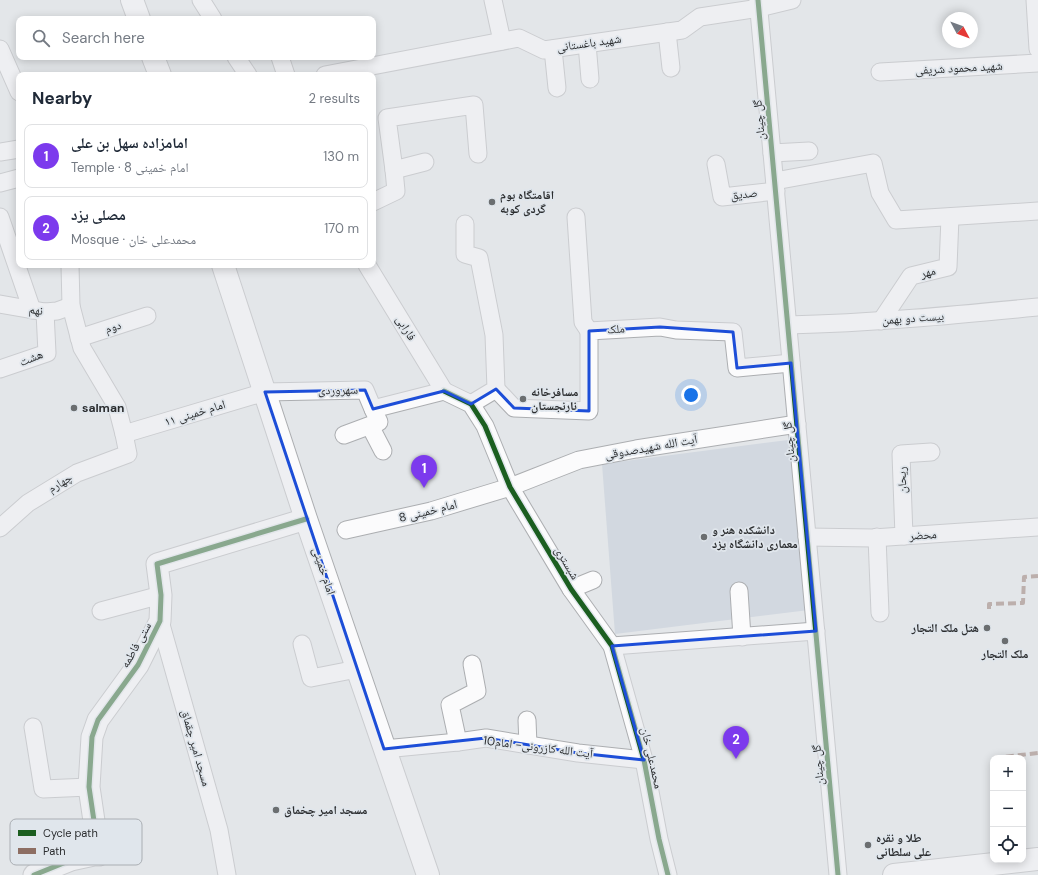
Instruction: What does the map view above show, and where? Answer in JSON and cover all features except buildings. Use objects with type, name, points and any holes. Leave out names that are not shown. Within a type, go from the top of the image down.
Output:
[{"type":"main road","points":[[132,0],[138,16]]},
{"type":"main road","points":[[154,60],[159,72]]},
{"type":"main road","name":"امام خمینی","points":[[224,268],[266,392],[306,519],[428,875]]},
{"type":"main road","points":[[894,875],[1038,859]]},
{"type":"street","points":[[201,0],[211,16]]},
{"type":"street","points":[[493,0],[502,41]]},
{"type":"street","name":"شهید باغستانی","points":[[341,72],[519,38],[544,50],[682,30],[700,17],[758,4],[792,0]]},
{"type":"street","points":[[1035,0],[1038,49]]},
{"type":"street","name":"گل چینان","points":[[758,4],[838,875]]},
{"type":"street","points":[[667,32],[671,68]]},
{"type":"street","points":[[587,44],[590,79]]},
{"type":"street","points":[[0,49],[16,85]]},
{"type":"street","points":[[553,49],[557,88]]},
{"type":"street","points":[[238,60],[246,72]]},
{"type":"street","points":[[281,60],[285,72]]},
{"type":"street","name":"شهید محمود شریفی","points":[[880,72],[1038,63]]},
{"type":"street","points":[[376,201],[396,191],[387,118],[474,105],[478,154]]},
{"type":"street","points":[[0,152],[16,149]]},
{"type":"street","points":[[772,153],[809,150]]},
{"type":"street","points":[[394,170],[425,162]]},
{"type":"street","points":[[775,186],[873,163],[880,193],[896,220],[1038,211]]},
{"type":"street","name":"صدیق","points":[[716,164],[722,197],[775,186]]},
{"type":"street","points":[[0,183],[16,179]]},
{"type":"street","points":[[0,217],[16,257]]},
{"type":"street","points":[[465,224],[465,254],[480,258],[494,335],[496,389],[514,408],[589,411],[588,331],[583,322],[576,217]]},
{"type":"street","name":"مهر","points":[[881,321],[910,276],[948,267],[950,217]]},
{"type":"street","points":[[21,268],[38,311]]},
{"type":"street","points":[[70,268],[71,306],[82,348],[117,407],[124,434]]},
{"type":"street","name":"فارابی","points":[[369,268],[444,390]]},
{"type":"street","name":"نهم","points":[[0,304],[38,311],[58,311],[71,306]]},
{"type":"street","name":"بیست دو بهمن","points":[[788,325],[915,319],[1038,307]]},
{"type":"street","name":"هشت","points":[[0,369],[47,352],[38,311]]},
{"type":"street","name":"دوم","points":[[79,338],[147,316]]},
{"type":"street","name":"ملک","points":[[588,331],[660,327],[676,330],[733,332],[737,368],[791,363]]},
{"type":"street","points":[[344,435],[379,422],[373,408],[444,390],[471,404],[496,389]]},
{"type":"street","name":"سهروردی","points":[[266,392],[365,390],[373,408]]},
{"type":"street","name":"امام خمینی ۱۱","points":[[124,434],[266,392]]},
{"type":"street","name":"شبستری","points":[[471,404],[485,426],[510,487],[571,589],[612,646]]},
{"type":"street","name":"آیت الله شهیدصدوقی","points":[[510,487],[579,460],[636,449],[797,424]]},
{"type":"street","points":[[370,426],[383,452]]},
{"type":"street","name":"چهارم","points":[[0,528],[28,503],[77,473],[128,454],[124,434]]},
{"type":"street","name":"ریحان","points":[[904,536],[901,454],[931,452]]},
{"type":"street","name":"امام خمینی 8","points":[[346,530],[431,511],[510,487]]},
{"type":"street","name":"ستی فاطمه","points":[[94,819],[89,787],[92,737],[98,720],[138,665],[160,621],[161,595],[157,564],[306,519]]},
{"type":"street","name":"محضر","points":[[808,537],[877,538],[1038,527]]},
{"type":"street","points":[[877,538],[880,613]]},
{"type":"street","points":[[571,589],[593,580]]},
{"type":"street","points":[[738,591],[742,637]]},
{"type":"street","points":[[101,611],[161,595]]},
{"type":"street","name":"مسجد امیر چقماق","points":[[160,621],[219,830],[227,875]]},
{"type":"street","points":[[612,646],[816,631]]},
{"type":"street","points":[[302,644],[311,678],[357,669]]},
{"type":"street","name":"محمدعلی خان","points":[[612,646],[644,760],[668,875]]},
{"type":"street","points":[[458,742],[450,705],[477,691],[472,664]]},
{"type":"street","points":[[527,720],[528,745]]},
{"type":"street","points":[[33,727],[43,789],[89,787]]},
{"type":"street","name":"آیت الله کازرونی- امام10","points":[[384,749],[486,738],[578,753],[644,760]]},
{"type":"street","name":"ستی فاطمه","points":[[34,875],[59,865]]},
{"type":"highlighted area","points":[[660,327],[733,332],[737,368],[791,363],[816,631],[612,646],[644,760],[578,753],[486,738],[384,749],[265,392],[365,390],[373,409],[444,391],[471,404],[496,389],[514,408],[589,411],[589,331]]},
{"type":"shaded area","name":"دانشکده هنر و معماری دانشگاه یزد","points":[[788,440],[809,610],[615,634],[602,464]]},
{"type":"marked path","points":[[989,609],[989,604],[1023,603],[1024,577],[1038,576]]},
{"type":"marked path","points":[[1020,755],[1038,753]]},
{"type":"cycle path","points":[[758,0],[838,875]]},
{"type":"cycle path","points":[[444,391],[471,404],[485,426],[510,487],[571,589],[612,646],[644,760],[659,839],[668,875]]},
{"type":"cycle path","points":[[94,819],[89,787],[92,737],[98,720],[138,665],[160,621],[161,595],[157,564],[306,519]]},
{"type":"cycle path","points":[[34,875],[59,865]]},
{"type":"place","name":"اقامتگاه بوم گردی کوبه","points":[[492,202]]},
{"type":"place","name":"مسافرخانه نارنجستان","points":[[523,399]]},
{"type":"place","name":"salman","points":[[74,408]]},
{"type":"place","name":"امامزاده سهل بن علی","points":[[424,488]]},
{"type":"place","name":"دانشکده هنر و معماری دانشگاه یزد","points":[[704,537]]},
{"type":"place","name":"هتل ملک التجار","points":[[987,628]]},
{"type":"place","name":"ملک التجار","points":[[1005,641]]},
{"type":"place","name":"مصلی یزد","points":[[736,759]]},
{"type":"place","name":"مسجد امیر چخماق","points":[[276,810]]},
{"type":"place","name":"طلا و نقره علی سلطانی","points":[[868,845]]}]
